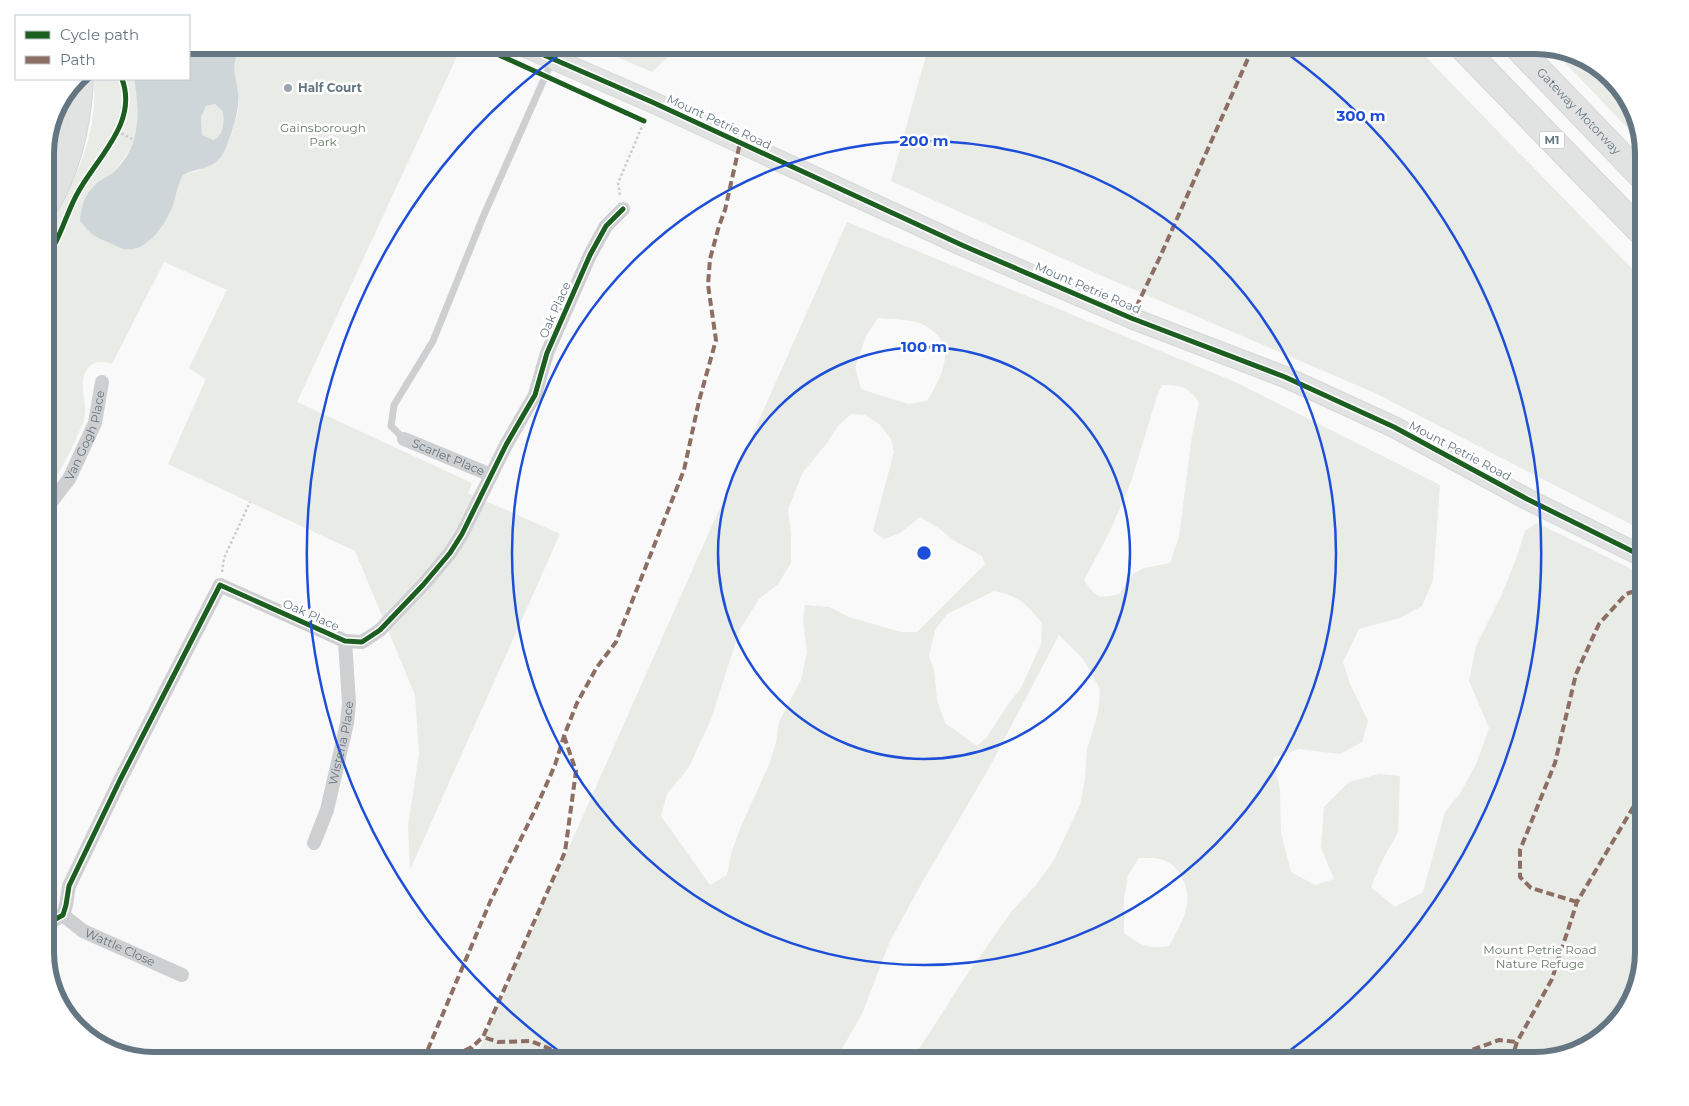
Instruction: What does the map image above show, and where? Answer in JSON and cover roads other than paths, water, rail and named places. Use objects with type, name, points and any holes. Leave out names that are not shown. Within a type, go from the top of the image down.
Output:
[{"type":"highway","name":"M1","points":[[1469,54],[1635,226]]},
{"type":"highway","name":"Gateway Motorway","points":[[1524,54],[1635,170]]},
{"type":"street","name":"Mount Petrie Road","points":[[541,54],[652,102],[964,246],[1131,318],[1285,377],[1394,427],[1527,498],[1635,552]]},
{"type":"street","points":[[56,153],[80,113],[83,83]]},
{"type":"street","points":[[54,197],[59,188],[56,153],[60,119]]},
{"type":"street","name":"Oak Place","points":[[63,915],[69,886],[120,780],[220,585],[345,640],[362,642],[380,630],[423,585],[450,553],[462,534],[506,445],[535,395],[547,353],[590,255],[606,226],[623,209]]},
{"type":"street","name":"Van Gogh Place","points":[[54,498],[69,479],[95,423],[102,382]]},
{"type":"street","name":"Scarlet Place","points":[[404,440],[491,475]]},
{"type":"street","name":"Wisteria Place","points":[[314,843],[327,810],[347,723],[349,703],[345,640]]},
{"type":"street","points":[[54,920],[63,915]]},
{"type":"street","name":"Wattle Close","points":[[63,915],[83,931],[182,975]]},
{"type":"lane","points":[[404,440],[391,426],[394,405],[433,341],[483,216],[552,59]]},
{"type":"place","name":"Half Court","points":[[288,88]]},
{"type":"park label","name":"Gainsborough Park","points":[[323,135]]},
{"type":"park label","name":"Mount Petrie Road Nature Refuge","points":[[1540,957]]}]
